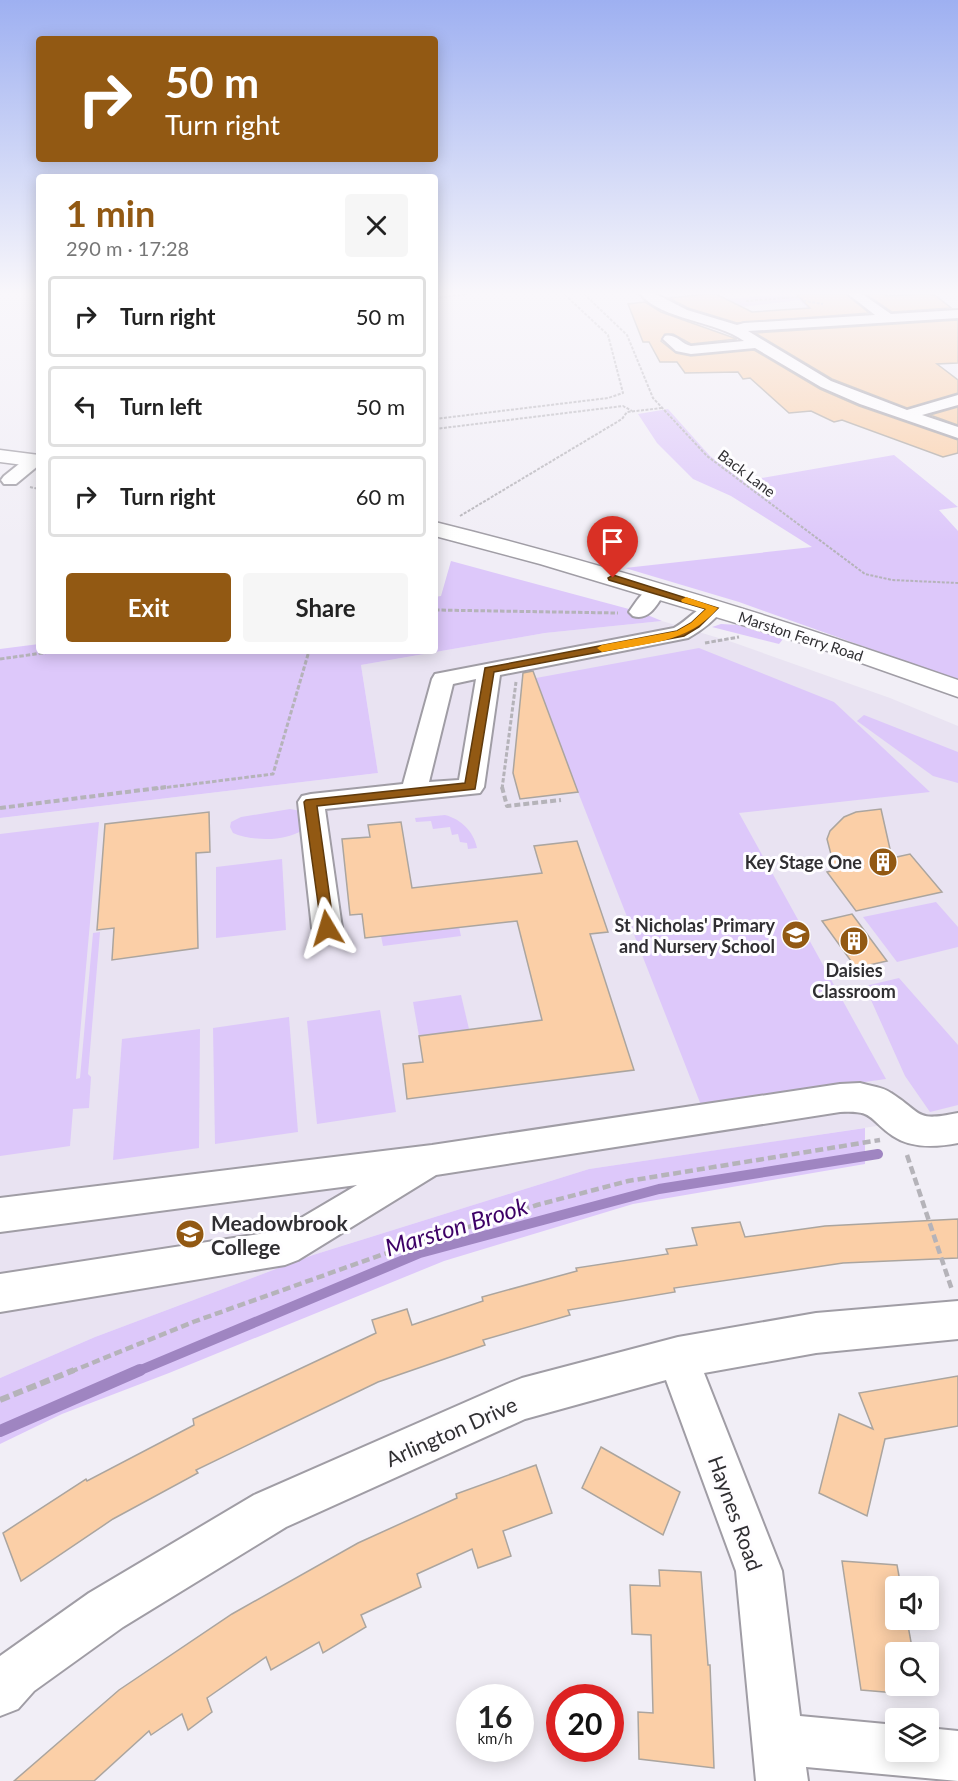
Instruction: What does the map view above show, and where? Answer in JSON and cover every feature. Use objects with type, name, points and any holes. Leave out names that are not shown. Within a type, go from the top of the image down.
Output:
[{"type":"main road","points":[[0,456],[36,461]]},
{"type":"main road","name":"Marston Ferry Road","points":[[438,529],[828,643],[958,689]]},
{"type":"street","points":[[813,377],[825,384],[906,415],[957,432]]},
{"type":"street","points":[[906,415],[958,400]]},
{"type":"street","points":[[10,480],[36,462]]},
{"type":"street","points":[[640,612],[656,591]]},
{"type":"street","points":[[398,794],[414,792],[443,679],[680,633],[695,625],[713,608]]},
{"type":"street","points":[[327,928],[311,802],[471,787],[489,670]]},
{"type":"street","points":[[0,1215],[432,1160],[840,1098],[861,1097],[878,1102],[907,1127],[931,1132]]},
{"type":"street","points":[[0,1293],[285,1248],[432,1160]]},
{"type":"street","name":"Arlington Drive","points":[[0,1691],[17,1674],[106,1610],[270,1511],[522,1399],[678,1357],[955,1306]]},
{"type":"street","name":"Haynes Road","points":[[678,1357],[759,1571],[780,1760]]},
{"type":"street","points":[[780,1760],[885,1751]]},
{"type":"street","points":[[939,1755],[958,1757]]},
{"type":"path","points":[[438,419],[608,398],[623,393],[619,377]]},
{"type":"path","name":"Back Lane","points":[[644,377],[653,398],[707,456],[857,570],[874,578],[958,583]]},
{"type":"path","points":[[608,398],[615,407]]},
{"type":"path","points":[[438,429],[623,406],[632,411]]},
{"type":"path","points":[[438,528],[622,418],[627,412],[663,408]]},
{"type":"path","points":[[438,610],[605,614],[640,612]]},
{"type":"path","points":[[694,645],[740,637]]},
{"type":"path","points":[[0,659],[36,654]]},
{"type":"path","points":[[0,808],[273,774],[308,654]]},
{"type":"path","points":[[517,677],[502,788],[507,806],[561,800]]},
{"type":"path","points":[[0,1400],[193,1322],[381,1255],[537,1205],[628,1180],[931,1132],[955,1306]]},
{"type":"shaded area","points":[[668,409],[710,456],[744,481],[894,455],[958,507],[939,510],[958,531],[958,680],[739,602],[625,568],[812,547],[731,496],[693,479],[657,443],[638,414]]},
{"type":"shaded area","points":[[451,561],[640,612],[662,621],[545,633],[438,652],[438,596],[441,596]]},
{"type":"shaded area","points":[[662,621],[732,642],[890,698],[958,726],[958,1111],[929,1118],[589,1169],[313,1255],[95,1337],[0,1378],[0,818],[378,773],[361,665],[424,654],[438,654],[438,652],[545,633]]},
{"type":"shaded area","points":[[721,624],[739,625],[783,639],[779,644],[712,627]]},
{"type":"shaded area","points":[[36,644],[36,654],[424,654],[361,665],[378,773],[0,818],[0,649]]},
{"type":"shaded area","name":"St Nicholas' Primary and Nursery School","points":[[699,648],[834,702],[930,792],[739,813],[886,1079],[701,1105],[578,792],[536,678]]},
{"type":"shaded area","points":[[864,715],[958,752],[958,783],[933,776],[857,721]]},
{"type":"shaded area","points":[[290,809],[301,811],[302,830],[287,837],[249,838],[233,833],[230,827],[231,822],[241,817]]},
{"type":"shaded area","points":[[445,815],[466,827],[477,848],[468,849],[467,843],[460,842],[458,834],[452,835],[450,827],[433,829],[431,821],[416,822],[415,818]]},
{"type":"shaded area","points":[[99,822],[76,1079],[80,1078],[93,933],[100,932],[88,1074],[91,1077],[89,1108],[73,1109],[70,1146],[0,1156],[0,834]]},
{"type":"shaded area","points":[[282,859],[286,930],[216,938],[216,867]]},
{"type":"shaded area","points":[[936,902],[958,927],[958,947],[897,962],[863,917]]},
{"type":"shaded area","points":[[459,927],[461,936],[383,946],[381,936]]},
{"type":"shaded area","points":[[899,978],[958,1045],[958,1105],[930,1112],[905,1076],[871,1000],[861,987]]},
{"type":"shaded area","points":[[461,995],[469,1029],[419,1036],[413,1002]]},
{"type":"shaded area","points":[[380,1010],[396,1112],[317,1124],[307,1021]]},
{"type":"shaded area","points":[[289,1017],[298,1132],[215,1144],[213,1028]]},
{"type":"shaded area","points":[[200,1029],[199,1148],[113,1160],[122,1039]]},
{"type":"shaded area","points":[[865,1128],[865,1164],[633,1204],[444,1261],[62,1414],[0,1444],[0,1378],[95,1337],[313,1255],[589,1169]]},
{"type":"building","points":[[742,377],[800,377],[820,389],[859,406],[958,440],[958,453],[943,457],[842,420],[834,422],[811,411],[789,413],[750,378]]},
{"type":"building","points":[[829,377],[954,377],[958,380],[958,393],[907,408]]},
{"type":"building","points":[[958,407],[958,425],[930,415]]},
{"type":"building","points":[[533,671],[578,792],[520,799],[513,773],[523,673]]},
{"type":"building","name":"Key Stage One","points":[[881,809],[892,858],[910,854],[942,892],[856,911],[827,872],[835,870],[827,839],[830,831],[844,817],[856,812]]},
{"type":"building","points":[[209,812],[210,852],[196,853],[198,948],[112,960],[114,928],[97,930],[105,824]]},
{"type":"building","points":[[401,822],[412,888],[542,873],[534,846],[577,841],[608,932],[590,934],[634,1070],[407,1099],[403,1064],[423,1062],[419,1036],[542,1020],[517,921],[365,938],[362,914],[350,915],[342,839],[370,837],[368,825]]},
{"type":"building","name":"Daisies Classroom","points":[[852,914],[887,961],[856,968],[822,921]]},
{"type":"building","points":[[958,1219],[958,1258],[843,1263],[674,1288],[675,1292],[568,1310],[570,1315],[483,1340],[485,1345],[378,1382],[196,1470],[198,1473],[113,1519],[21,1581],[3,1533],[86,1479],[87,1481],[194,1425],[193,1419],[376,1333],[372,1320],[407,1309],[412,1325],[483,1301],[482,1297],[577,1271],[576,1268],[668,1254],[666,1249],[697,1245],[692,1228],[740,1222],[745,1237],[825,1226]]},
{"type":"building","points":[[958,1376],[958,1426],[885,1439],[867,1516],[819,1493],[839,1414],[873,1429],[859,1393]]},
{"type":"building","points":[[601,1447],[680,1492],[663,1535],[582,1488]]},
{"type":"building","points":[[536,1465],[552,1513],[503,1531],[511,1556],[478,1568],[472,1549],[417,1574],[421,1587],[361,1615],[366,1627],[323,1653],[319,1642],[271,1670],[266,1657],[207,1698],[212,1712],[188,1730],[182,1714],[151,1735],[149,1731],[94,1781],[14,1781],[119,1690],[232,1614],[358,1543],[457,1498],[456,1494]]},
{"type":"building","points":[[842,1561],[897,1565],[899,1576],[885,1576],[885,1630],[909,1630],[911,1642],[885,1642],[885,1692],[861,1690]]},
{"type":"building","points":[[659,1570],[701,1572],[708,1665],[710,1665],[714,1768],[639,1759],[638,1712],[653,1713],[651,1635],[632,1634],[630,1585],[660,1586]]},
{"type":"waterway","name":"Marston Brook","points":[[136,1372],[420,1253],[659,1189],[878,1154]]},
{"type":"waterway","name":"Marston Brook","points":[[0,1431],[140,1370]]},
{"type":"slow traffic","points":[[602,648],[680,633],[695,625],[713,608],[686,600]]},
{"type":"place","name":"Key Stage One","points":[[883,862]]},
{"type":"place","name":"St Nicholas' Primary and Nursery School","points":[[796,935]]},
{"type":"place","name":"Daisies Classroom","points":[[854,941]]},
{"type":"place","name":"Meadowbrook College","points":[[190,1234]]},
{"type":"route","points":[[327,928],[311,802],[471,787],[489,670],[680,633],[695,625],[713,608],[613,578]]}]
